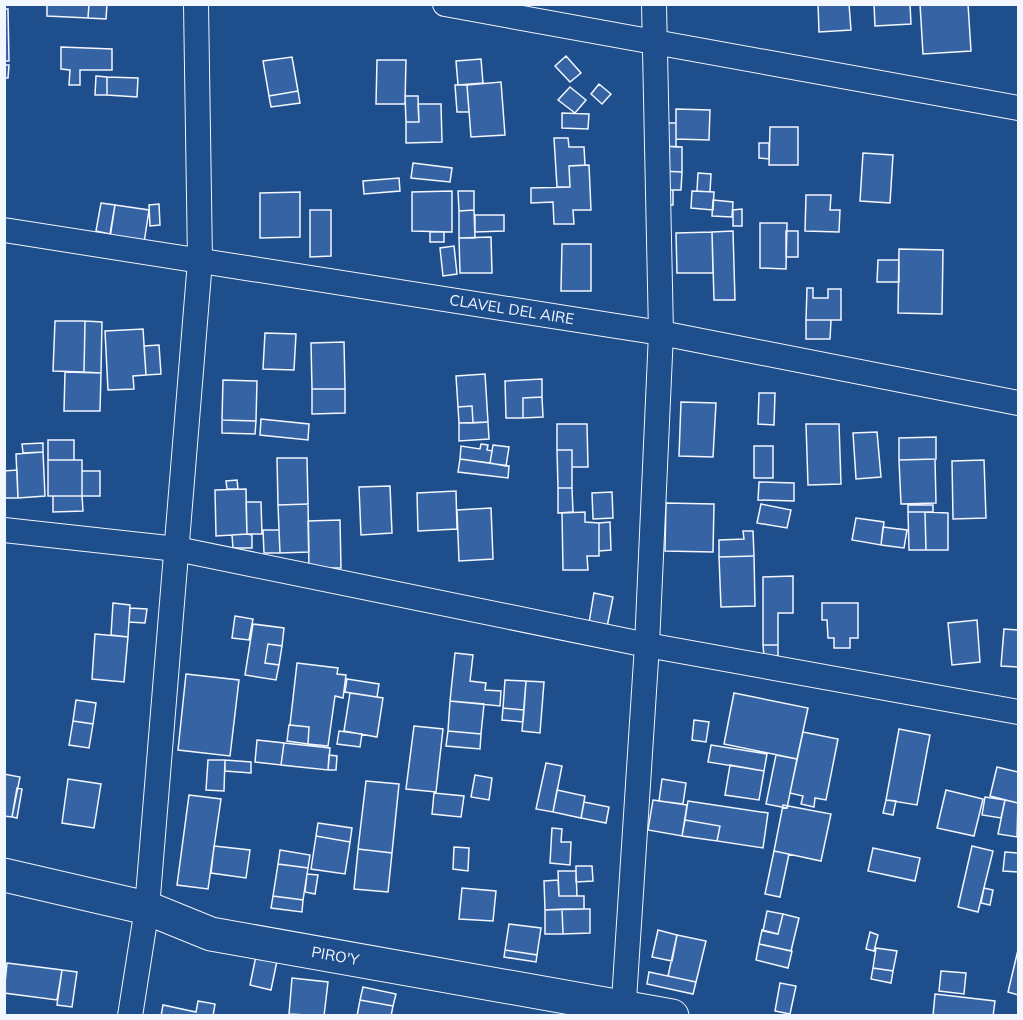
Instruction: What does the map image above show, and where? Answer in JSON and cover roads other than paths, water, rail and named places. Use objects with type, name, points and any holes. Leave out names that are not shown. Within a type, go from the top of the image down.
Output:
[{"type":"main road","name":"PIRO'Y","points":[[4,875],[147,908],[211,934],[623,1012],[672,1016]]},
{"type":"street","points":[[130,1016],[147,908],[200,261],[196,4]]},
{"type":"street","points":[[445,4],[655,44],[1018,108]]},
{"type":"street","points":[[623,1012],[647,645],[661,333],[654,4]]},
{"type":"street","name":"CLAVEL DEL AIRE","points":[[4,230],[661,333],[1018,402]]},
{"type":"street","points":[[4,530],[177,549],[647,645],[1018,712]]}]
